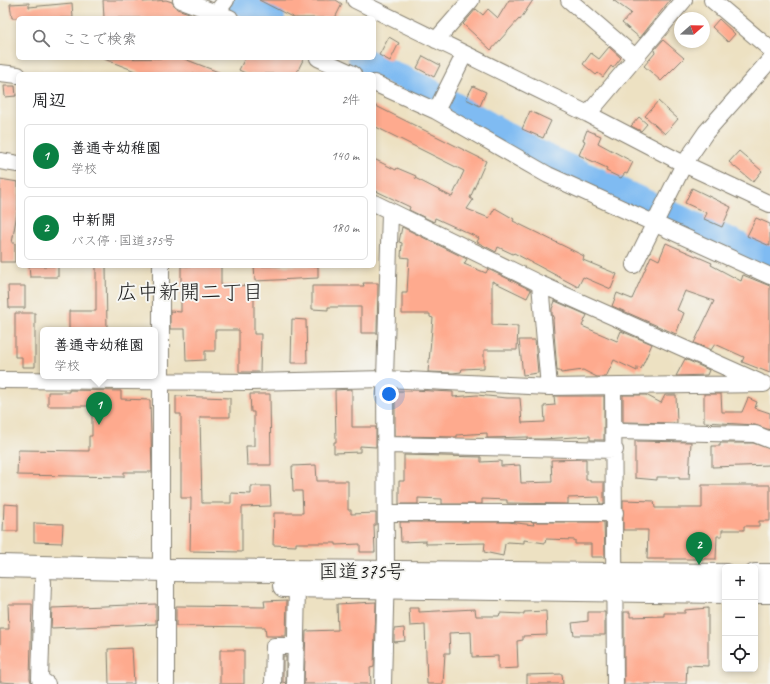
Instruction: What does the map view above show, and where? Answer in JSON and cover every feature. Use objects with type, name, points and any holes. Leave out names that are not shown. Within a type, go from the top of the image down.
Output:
[{"type":"highway","name":"国道375号","points":[[0,566],[164,574],[615,582],[722,575]]},
{"type":"highway","name":"国道375号","points":[[0,582],[43,582],[164,574],[297,586],[386,579]]},
{"type":"highway","points":[[758,575],[770,575]]},
{"type":"highway","name":"国道375号","points":[[615,582],[722,592]]},
{"type":"highway","points":[[758,592],[770,592]]},
{"type":"street","points":[[181,0],[224,8]]},
{"type":"street","points":[[355,0],[464,55],[588,114],[684,164],[770,204]]},
{"type":"street","points":[[436,40],[471,0]]},
{"type":"street","points":[[569,0],[635,57]]},
{"type":"street","points":[[588,114],[684,0]]},
{"type":"street","points":[[712,0],[770,49]]},
{"type":"street","points":[[441,101],[464,55]]},
{"type":"street","points":[[322,60],[349,72]]},
{"type":"street","points":[[634,265],[684,164],[706,132],[770,60]]},
{"type":"street","points":[[0,73],[16,75]]},
{"type":"street","points":[[376,84],[441,101],[548,175],[660,212],[770,276]]},
{"type":"street","points":[[0,161],[16,164]]},
{"type":"street","points":[[376,204],[540,284],[767,385]]},
{"type":"street","points":[[383,684],[386,579],[385,379],[390,212]]},
{"type":"street","points":[[161,268],[161,382],[166,684]]},
{"type":"street","points":[[540,284],[549,387]]},
{"type":"street","points":[[0,380],[251,382],[385,379],[549,387],[767,385]]},
{"type":"street","points":[[613,387],[615,431],[615,684]]},
{"type":"street","points":[[615,431],[755,434],[770,440]]},
{"type":"street","points":[[385,445],[615,450]]},
{"type":"street","points":[[386,513],[615,513]]},
{"type":"street","points":[[43,582],[40,679],[47,684]]},
{"type":"street","points":[[295,684],[297,586]]},
{"type":"street","points":[[273,684],[274,646],[296,646]]},
{"type":"building","points":[[103,0],[143,0],[143,2],[166,0],[172,2],[177,9],[189,13],[188,16],[104,16]]},
{"type":"building","points":[[259,0],[336,0],[342,4],[336,16],[290,16]]},
{"type":"building","points":[[509,0],[533,0],[520,20],[519,19],[491,50],[463,24],[476,9],[483,15],[488,9],[498,18]]},
{"type":"building","points":[[613,0],[670,0],[640,38],[622,23],[631,13]]},
{"type":"building","points":[[29,3],[29,7],[72,3],[73,16],[16,16],[16,18],[12,18],[10,4]]},
{"type":"building","points":[[719,19],[735,34],[728,42],[712,27]]},
{"type":"building","points":[[389,37],[399,43],[390,61],[379,55]]},
{"type":"building","points":[[663,40],[684,58],[661,81],[644,66],[655,53],[654,50]]},
{"type":"building","points":[[609,47],[621,58],[613,68],[611,66],[603,77],[598,73],[596,75],[583,64],[591,53],[599,59]]},
{"type":"building","points":[[423,56],[440,65],[434,77],[417,68]]},
{"type":"building","points":[[107,60],[187,60],[218,72],[138,72]]},
{"type":"building","points":[[244,60],[303,60],[297,72],[243,72],[239,70]]},
{"type":"building","points":[[4,86],[15,86],[16,96],[5,97]]},
{"type":"building","points":[[473,86],[486,92],[480,106],[466,99]]},
{"type":"building","points":[[658,101],[678,119],[665,134],[645,116]]},
{"type":"building","points":[[376,106],[486,161],[470,198],[473,200],[467,209],[489,218],[495,208],[514,219],[513,221],[584,256],[583,260],[617,274],[611,289],[583,277],[578,287],[514,253],[513,254],[498,247],[496,252],[477,242],[479,238],[435,218],[434,222],[409,210],[410,207],[376,191],[376,160],[396,170],[397,168],[416,176],[415,178],[452,197],[464,171],[376,127]]},
{"type":"building","points":[[530,111],[551,121],[543,138],[522,129]]},
{"type":"building","points":[[639,117],[647,124],[641,131],[631,126]]},
{"type":"building","points":[[587,130],[601,136],[598,143],[633,162],[627,174],[625,173],[621,178],[606,171],[607,168],[579,155],[585,141],[583,140]]},
{"type":"building","points":[[739,151],[762,171],[753,182],[729,162]]},
{"type":"building","points":[[0,179],[16,182],[16,219],[12,243],[15,243],[15,262],[0,262]]},
{"type":"building","points":[[692,188],[731,207],[722,227],[704,219],[707,213],[685,203]]},
{"type":"building","points":[[756,218],[770,224],[770,246],[747,236]]},
{"type":"building","points":[[402,227],[467,259],[464,264],[486,273],[488,269],[531,290],[527,298],[492,281],[492,325],[518,326],[517,350],[484,350],[484,368],[462,369],[461,372],[453,373],[428,372],[433,318],[430,317],[430,314],[402,314],[402,293],[407,293],[409,258],[401,257],[402,243],[399,242]]},
{"type":"building","points":[[666,243],[712,263],[711,265],[741,281],[743,275],[770,286],[770,373],[742,362],[744,357],[715,344],[711,350],[694,343],[714,301],[685,291],[677,310],[684,313],[676,334],[612,306],[617,293],[632,299],[651,256],[659,260]]},
{"type":"building","points":[[29,268],[58,268],[58,277],[30,277]]},
{"type":"building","points":[[96,268],[106,268],[107,327],[69,327],[69,311],[96,311]]},
{"type":"building","points":[[181,268],[221,268],[221,285],[254,286],[254,334],[261,334],[260,372],[239,372],[239,330],[215,330],[215,351],[205,351],[205,360],[186,361],[185,329],[170,329],[170,311],[181,312]]},
{"type":"building","points":[[254,268],[318,268],[318,278],[255,281]]},
{"type":"building","points":[[363,283],[378,283],[377,333],[361,333],[361,307],[328,307],[328,310],[312,309],[312,286],[364,286]]},
{"type":"building","points":[[8,286],[25,286],[25,308],[9,308]]},
{"type":"building","points":[[555,301],[587,315],[582,326],[617,341],[621,331],[652,344],[641,369],[637,367],[637,371],[614,360],[606,377],[597,377],[583,370],[561,373],[560,371],[557,371],[553,320],[554,316],[552,315],[552,309]]},
{"type":"building","points":[[15,313],[35,313],[35,367],[22,367],[22,357],[15,357]]},
{"type":"building","points":[[292,319],[306,320],[307,363],[291,363]]},
{"type":"building","points":[[519,340],[535,340],[538,373],[523,375]]},
{"type":"building","points":[[685,359],[709,370],[707,375],[676,376]]},
{"type":"building","points":[[352,389],[352,427],[376,427],[376,447],[360,446],[360,452],[334,453],[334,442],[336,442],[335,390]]},
{"type":"building","points":[[69,390],[121,391],[121,399],[150,400],[152,472],[124,472],[124,477],[17,475],[18,450],[89,451],[89,436],[92,436],[92,406],[48,406],[48,392],[69,392]]},
{"type":"building","points":[[412,390],[453,392],[453,397],[477,395],[520,398],[522,423],[545,422],[544,406],[555,405],[554,396],[604,396],[604,440],[590,440],[590,436],[543,439],[528,439],[528,437],[487,438],[487,433],[457,435],[457,437],[395,436],[395,391]]},
{"type":"building","points":[[250,394],[270,394],[271,465],[247,465],[246,446],[254,446],[254,412],[251,412]]},
{"type":"building","points":[[704,394],[721,394],[722,412],[742,412],[748,398],[757,402],[755,408],[770,413],[770,430],[755,425],[704,422]]},
{"type":"building","points":[[623,395],[646,395],[661,403],[665,395],[676,395],[677,423],[623,422]]},
{"type":"building","points":[[176,396],[230,398],[230,417],[200,417],[202,503],[231,503],[231,493],[251,494],[251,486],[270,486],[271,506],[242,507],[242,552],[190,551],[191,498],[181,498],[181,414],[176,414]]},
{"type":"building","points":[[635,441],[691,442],[689,479],[679,479],[679,477],[657,477],[657,480],[635,478]]},
{"type":"building","points":[[720,443],[753,443],[770,449],[770,465],[712,467],[712,446],[720,446]]},
{"type":"building","points":[[404,455],[481,457],[481,462],[501,461],[501,466],[520,465],[521,483],[552,482],[551,460],[586,459],[586,480],[590,480],[590,482],[604,482],[604,504],[600,504],[599,497],[568,498],[568,504],[507,503],[507,500],[482,499],[482,504],[442,504],[442,499],[418,498],[418,504],[399,504],[399,481],[404,481]]},
{"type":"building","points":[[316,465],[317,481],[348,481],[348,510],[351,510],[351,514],[376,513],[376,525],[374,525],[375,552],[360,552],[360,544],[336,545],[336,543],[296,543],[296,546],[273,545],[274,513],[303,513],[302,491],[293,491],[292,466]]},
{"type":"building","points":[[702,485],[770,485],[770,521],[759,521],[759,526],[744,526],[744,530],[722,530],[722,536],[717,536],[716,559],[647,559],[648,530],[623,530],[623,500],[654,501],[655,508],[702,508]]},
{"type":"building","points":[[4,504],[18,505],[18,531],[3,531]]},
{"type":"building","points":[[400,522],[508,522],[534,525],[533,522],[604,522],[605,557],[591,557],[591,544],[575,544],[575,540],[546,539],[545,543],[524,540],[524,543],[508,542],[505,544],[503,556],[484,552],[485,543],[426,544],[426,541],[401,542]]},
{"type":"building","points":[[34,523],[63,524],[62,543],[34,542]]},
{"type":"building","points":[[287,600],[286,636],[266,636],[265,627],[176,626],[176,606],[265,607],[264,601]]},
{"type":"building","points":[[376,602],[374,667],[370,668],[371,684],[304,684],[306,631],[338,630],[337,604]]},
{"type":"building","points":[[8,604],[32,604],[30,679],[32,684],[0,682],[0,629],[9,629]]},
{"type":"building","points":[[156,604],[156,624],[51,628],[52,608]]},
{"type":"building","points":[[409,608],[419,608],[419,612],[475,609],[476,616],[499,616],[500,613],[524,614],[524,612],[546,611],[547,635],[523,636],[523,640],[517,641],[518,668],[498,669],[498,656],[472,657],[471,632],[449,633],[450,653],[445,653],[443,684],[427,684],[425,625],[410,626]]},
{"type":"building","points":[[708,608],[708,666],[687,665],[686,684],[624,684],[624,612],[630,612],[630,617],[664,616],[664,613],[685,613],[685,610]]},
{"type":"building","points":[[588,612],[605,612],[605,635],[574,635],[572,623],[588,621]]},
{"type":"building","points":[[404,628],[405,641],[394,642],[394,629]]},
{"type":"building","points":[[132,648],[134,684],[109,684],[108,649]]},
{"type":"building","points":[[220,650],[244,650],[244,684],[220,684]]},
{"type":"building","points":[[283,656],[286,656],[286,682],[283,683]]},
{"type":"building","points":[[562,674],[563,684],[527,684],[527,675]]},
{"type":"waterway","points":[[234,0],[269,16]]},
{"type":"waterway","points":[[364,60],[428,89],[544,155],[770,258]]},
{"type":"place","name":"善通寺幼稚園","points":[[99,425]]},
{"type":"place","name":"中新開","points":[[699,565]]},
{"type":"district","name":"広中新開二丁目","points":[[190,292]]}]
